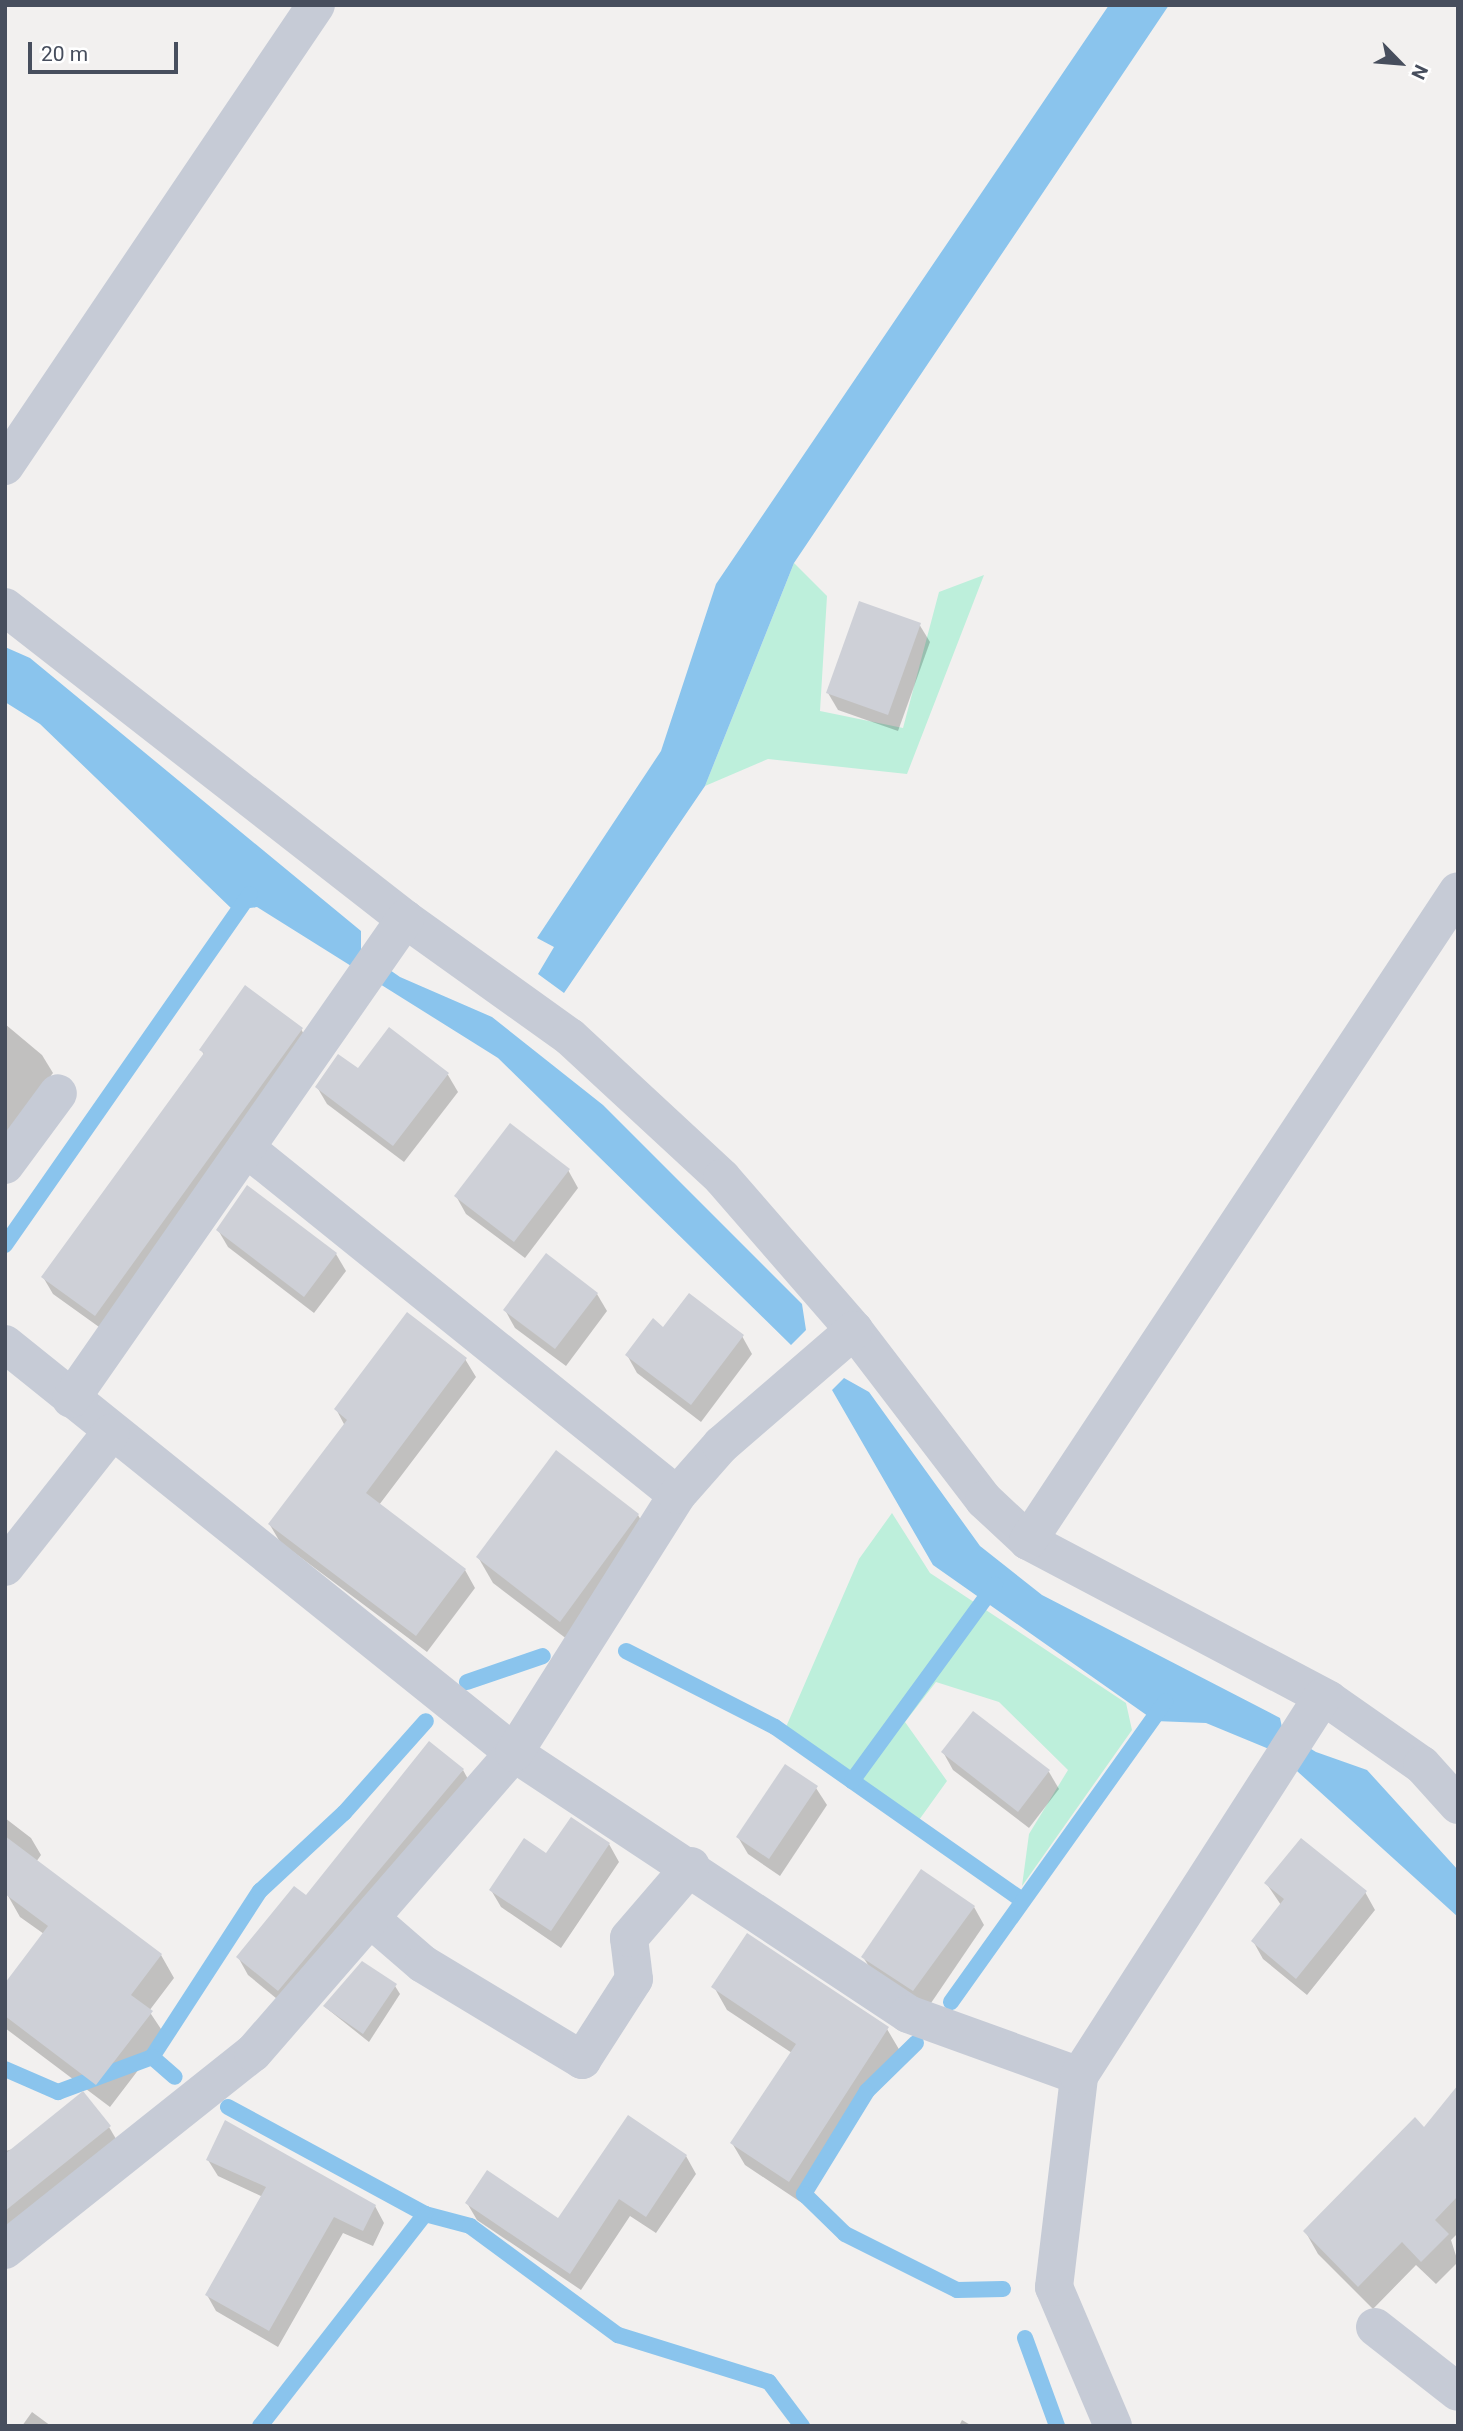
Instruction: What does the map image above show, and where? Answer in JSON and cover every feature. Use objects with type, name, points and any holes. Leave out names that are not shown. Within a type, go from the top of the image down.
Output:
[{"type":"street","points":[[5,466],[316,5]]},
{"type":"street","points":[[5,607],[405,919],[570,1037],[722,1178],[855,1330],[984,1500],[1028,1541],[1322,1697],[1422,1765],[1458,1805]]},
{"type":"street","points":[[1028,1541],[1458,891]]},
{"type":"street","points":[[71,1399],[405,919]]},
{"type":"street","points":[[5,1165],[58,1093]]},
{"type":"street","points":[[246,1149],[677,1495]]},
{"type":"street","points":[[5,2250],[253,2053],[372,1920],[514,1753],[677,1495],[721,1446],[855,1330]]},
{"type":"street","points":[[5,1344],[111,1433],[514,1753],[691,1866],[908,2014],[1079,2076]]},
{"type":"street","points":[[5,1567],[111,1433]]},
{"type":"street","points":[[1113,2426],[1054,2287],[1079,2076],[1322,1697]]},
{"type":"street","points":[[372,1920],[423,1964],[582,2060],[634,1979],[629,1938],[691,1866]]},
{"type":"street","points":[[1374,2327],[1458,2392]]},
{"type":"green space","points":[[794,563],[827,596],[820,711],[903,728],[939,592],[984,575],[907,774],[768,759],[705,786]]},
{"type":"green space","points":[[892,1513],[930,1573],[1126,1703],[1132,1730],[1022,1886],[1029,1834],[1068,1770],[999,1702],[936,1682],[905,1722],[947,1781],[919,1820],[786,1727],[859,1559]]},
{"type":"water","points":[[1109,5],[1169,5],[794,563],[705,786],[564,993],[538,974],[554,947],[537,938],[661,751],[716,584]]},
{"type":"water","points":[[5,647],[30,658],[361,931],[361,950],[400,977],[492,1017],[603,1105],[802,1304],[806,1330],[791,1345],[498,1058],[257,907],[233,910],[40,724],[5,702]]},
{"type":"water","points":[[844,1378],[869,1392],[980,1546],[1042,1595],[1280,1718],[1283,1732],[1316,1752],[1367,1770],[1458,1870],[1458,1917],[1276,1752],[1206,1723],[1155,1721],[933,1565],[832,1390]]},
{"type":"building","points":[[859,601],[921,623],[888,715],[826,693]]},
{"type":"building","points":[[245,985],[303,1028],[95,1316],[41,1277],[204,1053],[199,1050]]},
{"type":"building","points":[[389,1027],[449,1073],[393,1146],[315,1087],[338,1054],[358,1068]]},
{"type":"building","points":[[510,1123],[570,1169],[514,1242],[454,1196]]},
{"type":"building","points":[[247,1185],[337,1253],[304,1297],[216,1230]]},
{"type":"building","points":[[546,1253],[598,1293],[555,1349],[503,1310]]},
{"type":"building","points":[[689,1293],[744,1335],[691,1405],[625,1355],[653,1318],[663,1327]]},
{"type":"building","points":[[407,1312],[467,1358],[366,1493],[466,1569],[416,1636],[268,1524],[347,1420],[334,1409]]},
{"type":"building","points":[[556,1450],[639,1514],[560,1622],[476,1557]]},
{"type":"building","points":[[973,1711],[1050,1770],[1018,1812],[941,1752]]},
{"type":"building","points":[[429,1741],[464,1769],[278,1991],[236,1957],[294,1886],[306,1895]]},
{"type":"building","points":[[785,1764],[818,1786],[769,1859],[736,1837]]},
{"type":"building","points":[[571,1817],[610,1843],[551,1931],[489,1890],[524,1838],[546,1853]]},
{"type":"building","points":[[5,1836],[162,1954],[131,1995],[153,2011],[96,2085],[5,2016],[5,1983],[48,1926],[5,1894]]},
{"type":"building","points":[[1301,1838],[1367,1891],[1296,1979],[1251,1941],[1284,1899],[1264,1883]]},
{"type":"building","points":[[921,1869],[975,1906],[913,1991],[861,1957]]},
{"type":"building","points":[[747,1933],[889,2027],[789,2182],[730,2143],[796,2044],[711,1987]]},
{"type":"building","points":[[362,1961],[397,1984],[363,2034],[323,2006]]},
{"type":"building","points":[[1458,2085],[1458,2196],[1435,2220],[1449,2234],[1421,2262],[1402,2242],[1358,2287],[1303,2231],[1415,2117],[1424,2127]]},
{"type":"building","points":[[83,2091],[111,2126],[5,2211],[5,2154]]},
{"type":"building","points":[[628,2115],[687,2155],[646,2217],[619,2199],[570,2274],[465,2203],[487,2170],[558,2218]]},
{"type":"building","points":[[225,2120],[376,2205],[363,2231],[334,2217],[269,2331],[205,2295],[266,2187],[206,2160]]},
{"type":"waterway","points":[[5,1245],[250,894]]},
{"type":"waterway","points":[[852,1781],[995,1585]]},
{"type":"waterway","points":[[626,1651],[775,1727],[1021,1899]]},
{"type":"waterway","points":[[467,1682],[543,1656]]},
{"type":"waterway","points":[[951,2002],[1165,1702]]},
{"type":"waterway","points":[[152,2057],[260,1891],[344,1813],[426,1721]]},
{"type":"waterway","points":[[916,2043],[867,2091],[804,2194],[845,2234],[957,2290],[1003,2289]]},
{"type":"waterway","points":[[5,2069],[58,2092],[152,2057],[175,2077]]},
{"type":"waterway","points":[[228,2107],[425,2214],[470,2226],[618,2335],[769,2382],[802,2426]]},
{"type":"waterway","points":[[260,2426],[425,2214]]},
{"type":"waterway","points":[[1025,2338],[1057,2426]]}]
